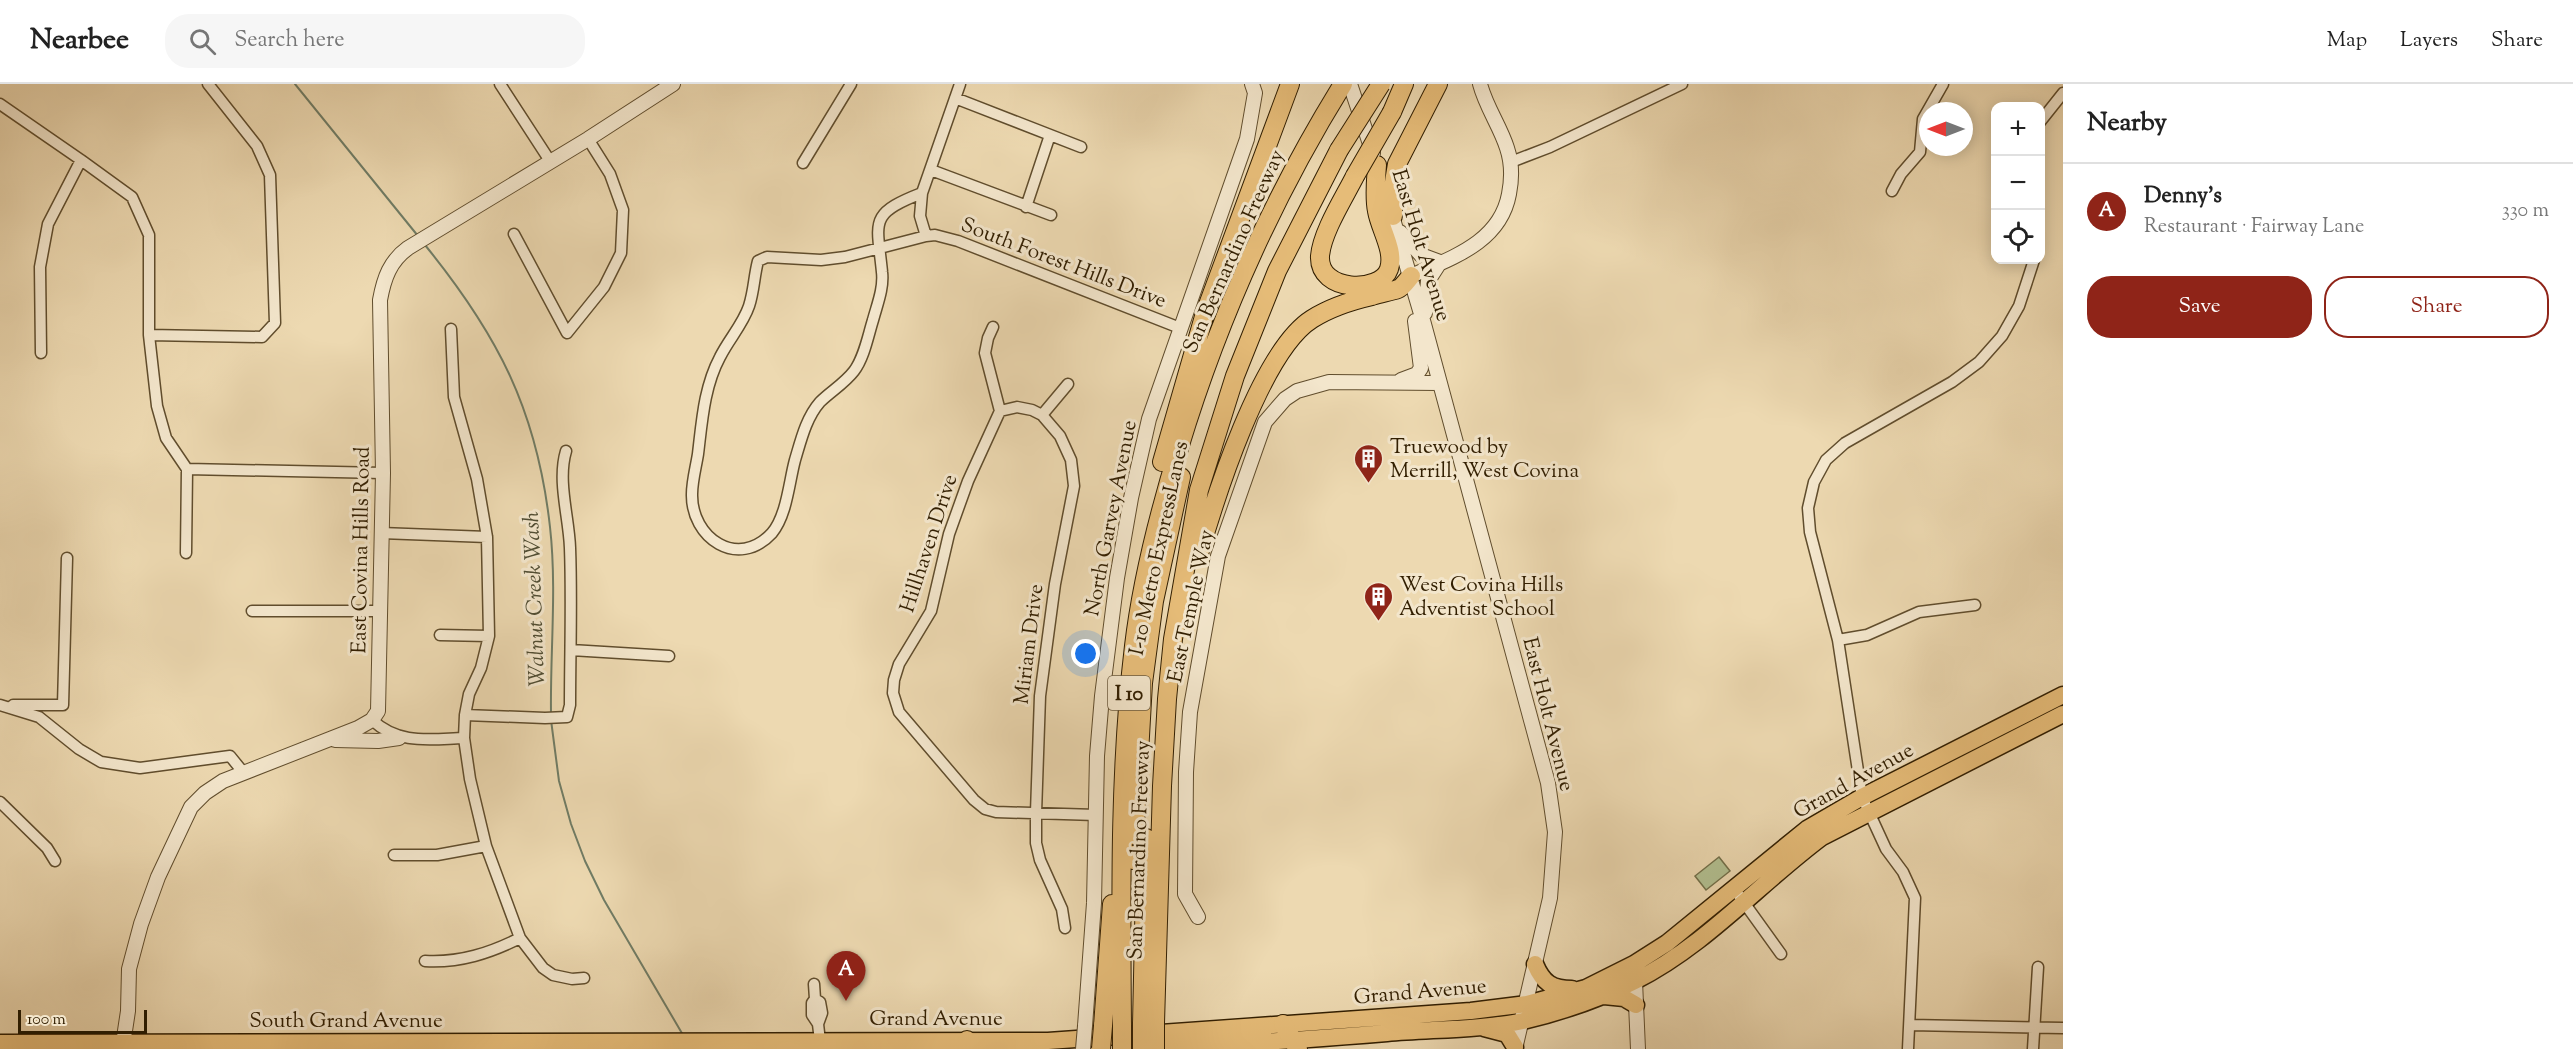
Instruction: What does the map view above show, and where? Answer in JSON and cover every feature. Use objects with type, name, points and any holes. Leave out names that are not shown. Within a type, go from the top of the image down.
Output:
[{"type":"highway","points":[[1159,511],[1161,467],[1181,390],[1205,313],[1290,84]]},
{"type":"highway","name":"San Bernardino Freeway","points":[[1155,1049],[1143,1024],[1121,876],[1122,785],[1134,643],[1159,511],[1201,377],[1228,307],[1298,161],[1343,84]]},
{"type":"highway","name":"San Bernardino Freeway","points":[[1122,1049],[1143,1024],[1155,995],[1162,786],[1173,639],[1199,490],[1232,388],[1277,271],[1340,150],[1381,84]]},
{"type":"highway","points":[[1377,165],[1376,210],[1390,257],[1389,271],[1381,279],[1369,283],[1343,286],[1330,279],[1322,267],[1320,256],[1333,219],[1392,112],[1404,84]]},
{"type":"highway","points":[[1395,223],[1393,188],[1397,164],[1438,84]]},
{"type":"highway","points":[[1173,639],[1212,511],[1259,393],[1285,345],[1308,321],[1330,308],[1413,284]]},
{"type":"highway","name":"I-10 Metro ExpressLanes","points":[[1132,1049],[1143,1024],[1133,858],[1143,683],[1154,601],[1167,539],[1181,476],[1204,403],[1201,377]]},
{"type":"highway","name":"I-10 Metro ExpressLanes","points":[[1142,1049],[1148,755],[1158,654],[1182,525],[1197,463],[1215,406],[1232,388]]},
{"type":"highway","points":[[1101,1049],[1094,1026],[1110,909],[1121,876]]},
{"type":"highway","points":[[1143,1024],[1165,1049]]},
{"type":"main road","name":"Grand Avenue","points":[[1866,805],[2063,695]]},
{"type":"main road","name":"Grand Avenue","points":[[1132,1049],[1288,1041],[1475,1026],[1522,1021],[1580,1005],[1635,981],[1682,954],[1739,896],[1769,858],[1807,829],[1866,805],[2063,714]]},
{"type":"main road","name":"Grand Avenue","points":[[686,1042],[821,1045],[1048,1041],[1288,1041],[1527,1004],[1582,989],[1634,964],[1739,896]]},
{"type":"main road","points":[[1535,964],[1548,985],[1559,989],[1582,989]]},
{"type":"main road","points":[[1600,996],[1624,998],[1636,1005]]},
{"type":"main road","points":[[1475,1026],[1507,1034],[1515,1048]]},
{"type":"main road","name":"South Grand Avenue","points":[[0,1043],[686,1042]]},
{"type":"street","points":[[148,335],[262,337],[275,322],[270,175],[257,146],[208,84]]},
{"type":"street","name":"East Covina Hills Road","points":[[372,720],[378,711],[380,697],[383,473],[380,300],[383,281],[390,266],[400,254],[420,240],[588,139],[673,84]]},
{"type":"street","points":[[803,163],[851,84]]},
{"type":"street","points":[[926,236],[920,216],[922,193],[960,84]]},
{"type":"street","name":"North Garvey Avenue","points":[[1083,1049],[1094,1026],[1097,756],[1102,696],[1117,578],[1131,498],[1149,419],[1247,139],[1255,93],[1252,84]]},
{"type":"street","name":"East Holt Avenue","points":[[1350,84],[1413,284],[1548,783],[1555,832],[1550,898],[1515,1048]]},
{"type":"street","points":[[1394,382],[1417,374],[1421,368],[1413,308],[1413,284],[1440,262],[1482,240],[1498,221],[1508,199],[1510,162],[1503,136],[1480,84]]},
{"type":"street","points":[[1510,162],[1550,147],[1682,84]]},
{"type":"street","points":[[1892,191],[1901,174],[1920,152],[1923,119],[1943,84]]},
{"type":"street","points":[[502,85],[550,160]]},
{"type":"street","points":[[2045,116],[2063,93]]},
{"type":"street","points":[[955,99],[1081,147]]},
{"type":"street","points":[[0,104],[132,198],[149,235],[148,335],[158,406],[166,438],[188,469],[186,553]]},
{"type":"street","points":[[1026,207],[1050,135]]},
{"type":"street","points":[[514,234],[567,333],[604,287],[621,253],[623,210],[610,174],[588,139]]},
{"type":"street","points":[[41,353],[40,267],[48,224],[81,160]]},
{"type":"street","points":[[931,170],[1051,215]]},
{"type":"street","points":[[878,243],[879,223],[883,214],[897,202],[922,193]]},
{"type":"street","points":[[1395,223],[1421,255],[1440,262]]},
{"type":"street","name":"South Forest Hills Drive","points":[[878,243],[883,273],[882,287],[855,370],[821,402],[805,426],[783,508],[773,532],[751,546],[725,548],[706,535],[699,526],[693,511],[692,492],[705,398],[720,356],[749,306],[758,261],[767,257],[821,260],[878,243],[935,235],[958,241],[1180,328]]},
{"type":"street","points":[[1424,324],[1428,281],[1440,262]]},
{"type":"street","points":[[1908,1049],[1911,1024],[1915,898],[1903,872],[1886,849],[1866,805],[1838,640],[1810,532],[1808,508],[1814,482],[1826,460],[1845,443],[1952,382],[1979,362],[2002,336],[2019,306],[2033,264]]},
{"type":"street","points":[[993,327],[985,353],[1000,411],[1017,407],[1042,415],[1068,384]]},
{"type":"street","points":[[451,329],[454,397],[477,479],[487,537],[489,636],[481,669],[469,694],[465,715],[464,738],[467,762],[486,846],[520,938],[543,968],[553,975],[572,979],[584,978]]},
{"type":"street","name":"East Temple Way","points":[[1198,917],[1185,894],[1185,790],[1190,712],[1218,556],[1265,422],[1285,399],[1297,391],[1329,382],[1439,383]]},
{"type":"street","name":"Hillhaven Drive","points":[[1000,411],[968,481],[949,534],[931,611],[899,664],[893,693],[899,712],[974,800],[985,809],[996,812],[1096,815]]},
{"type":"street","name":"Miriam Drive","points":[[1042,415],[1060,436],[1071,460],[1074,486],[1055,584],[1040,696],[1036,813],[1036,843],[1040,861],[1062,909],[1065,928]]},
{"type":"street","points":[[465,715],[556,718],[570,705],[570,546],[563,468],[566,451]]},
{"type":"street","points":[[188,469],[383,473]]},
{"type":"street","points":[[381,533],[487,537]]},
{"type":"street","points":[[0,705],[63,705],[67,558]]},
{"type":"street","points":[[1838,640],[1867,635],[1919,612],[1976,606]]},
{"type":"street","points":[[252,611],[381,611]]},
{"type":"street","points":[[440,634],[489,636]]},
{"type":"street","points":[[571,650],[669,656]]},
{"type":"street","points":[[0,705],[39,717],[79,749],[100,762],[140,768],[230,756],[243,772]]},
{"type":"street","points":[[123,1044],[129,969],[138,933],[158,877],[177,832],[191,807],[205,793],[243,772],[330,740],[372,720],[389,734],[399,738]]},
{"type":"street","points":[[330,740],[464,738]]},
{"type":"street","points":[[0,802],[47,848],[55,861]]},
{"type":"street","points":[[394,855],[437,855],[486,846]]},
{"type":"street","points":[[1739,896],[1781,954]]},
{"type":"street","points":[[425,961],[456,961],[501,948],[520,938]]},
{"type":"street","points":[[1634,964],[1638,1049]]},
{"type":"street","points":[[2033,1049],[2037,968]]},
{"type":"street","points":[[814,984],[815,999],[812,1002],[812,1015],[818,1024],[821,1045]]},
{"type":"street","points":[[1911,1024],[2063,1028]]},
{"type":"green space","points":[[1719,857],[1730,871],[1706,890],[1695,876]]},
{"type":"waterway","name":"Walnut Creek Wash","points":[[295,84],[418,236]]},
{"type":"waterway","name":"Walnut Creek Wash","points":[[425,245],[474,311],[493,343],[524,410],[535,446],[544,485],[552,550],[551,714]]},
{"type":"waterway","name":"Walnut Creek Wash","points":[[551,720],[559,781],[571,824],[585,861],[604,900],[683,1035]]},
{"type":"place","name":"Truewood by Merrill, West Covina","points":[[1369,484]]},
{"type":"place","name":"West Covina Hills Adventist School","points":[[1378,622]]},
{"type":"place","name":"Denny's","points":[[846,1001]]}]
